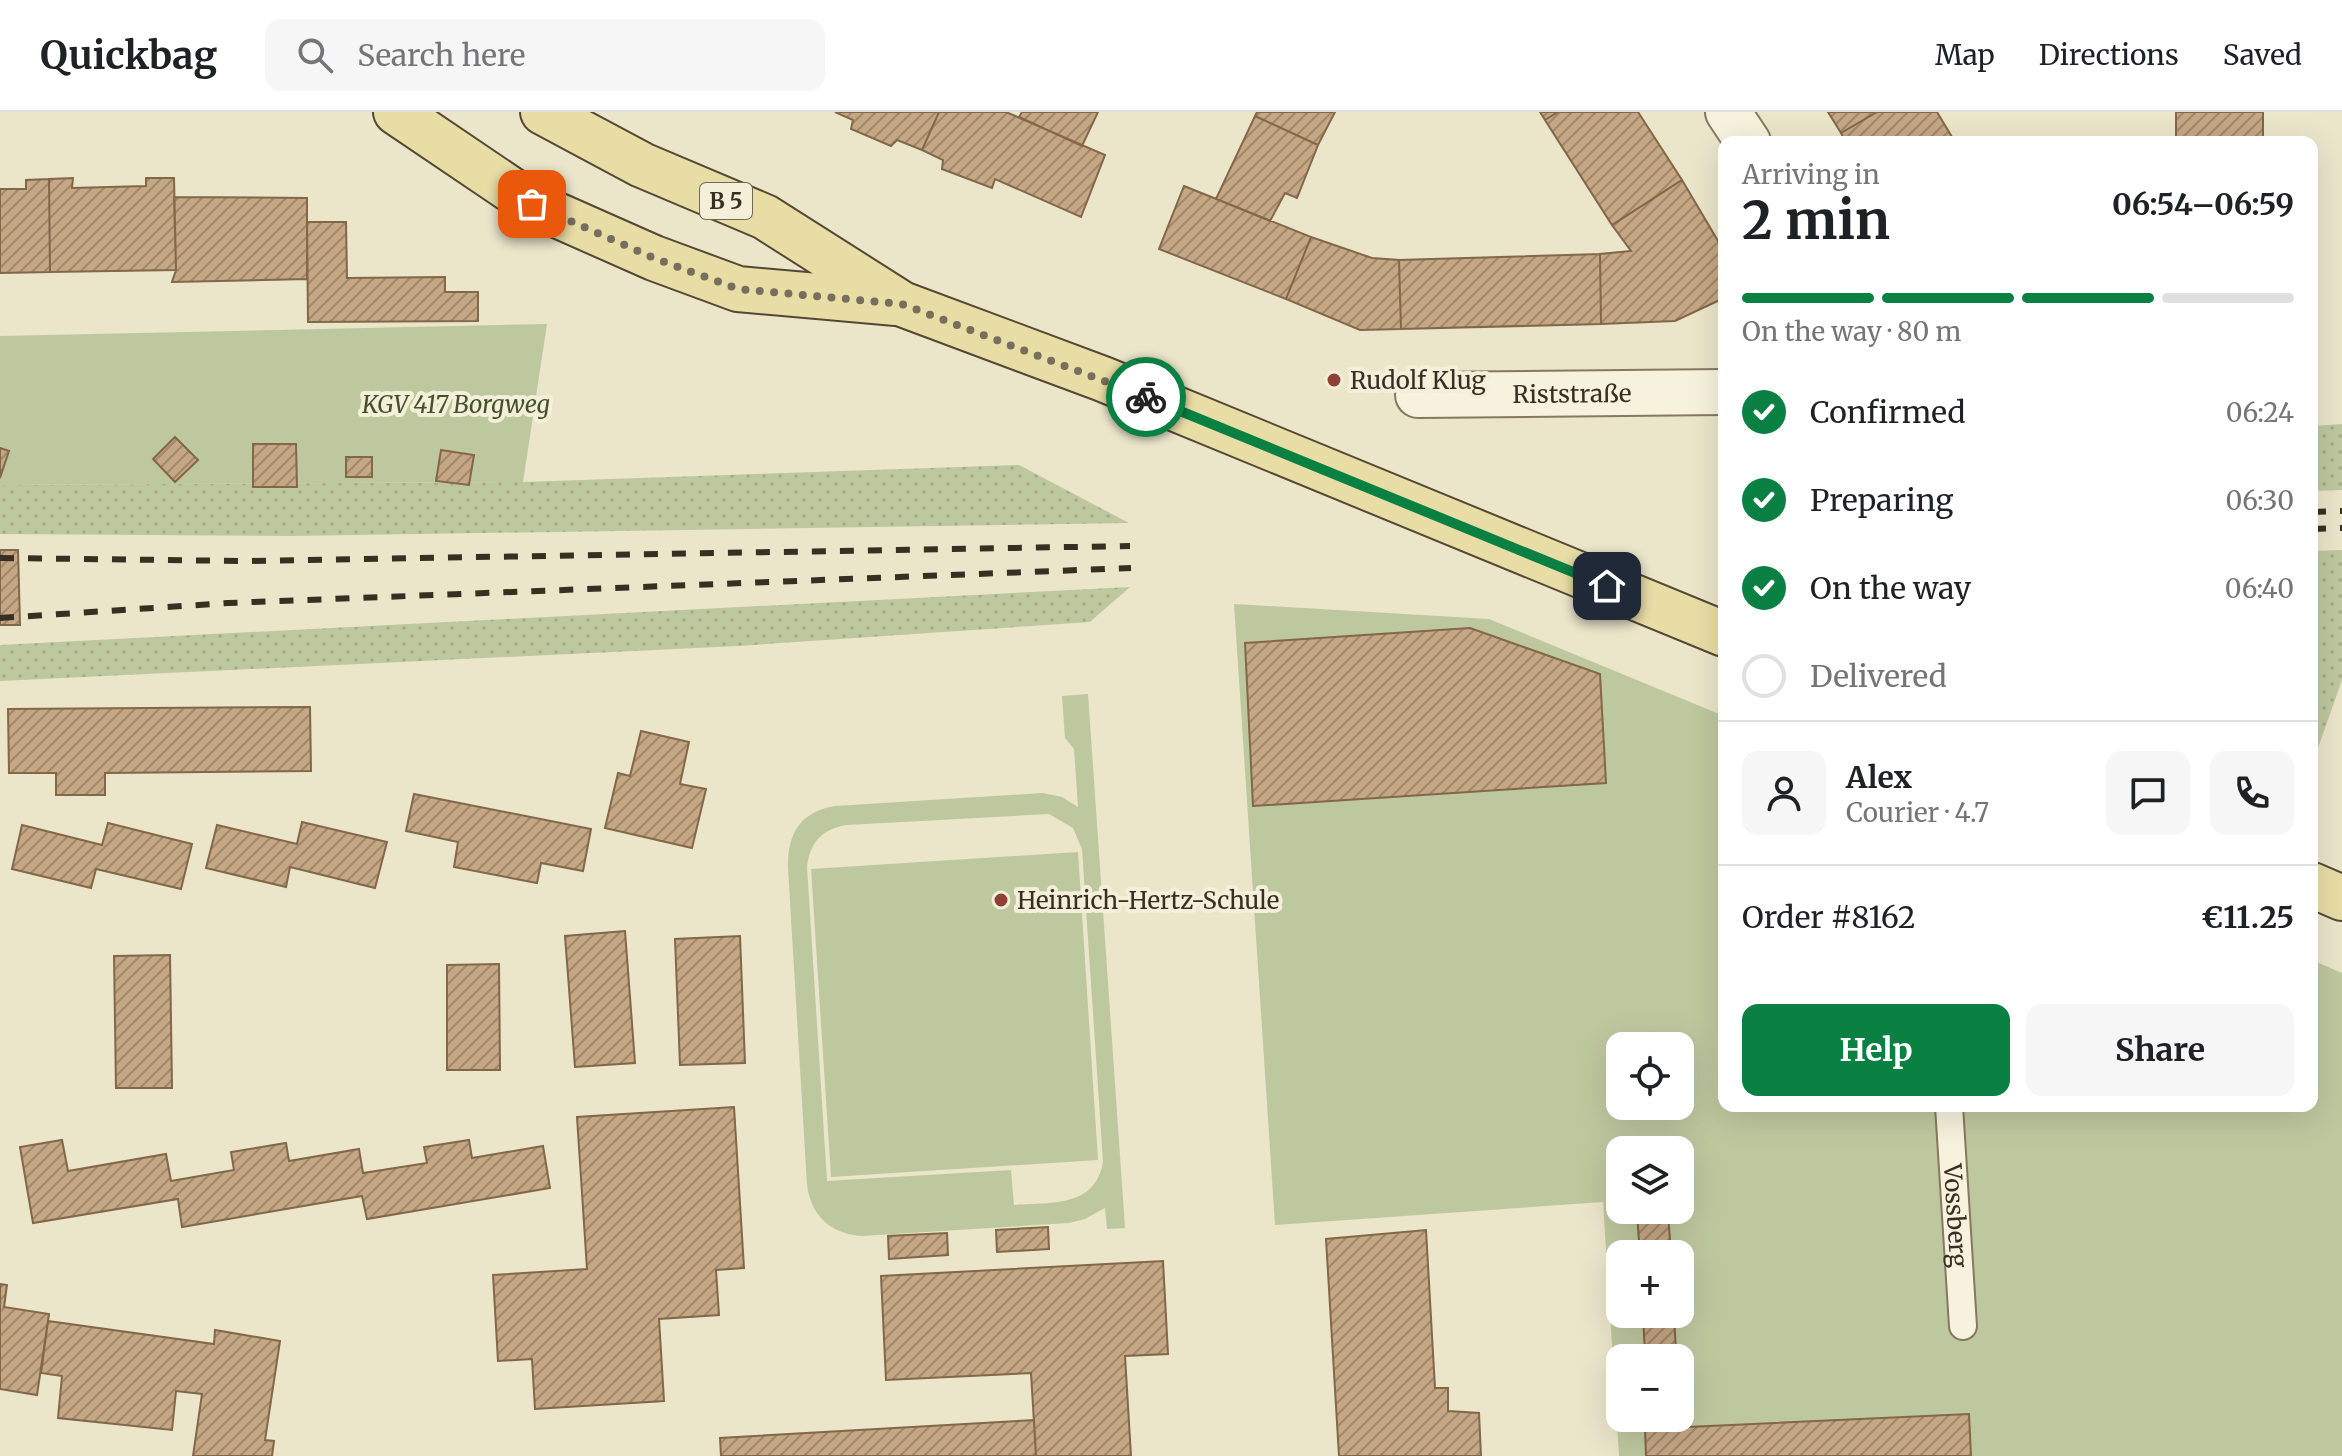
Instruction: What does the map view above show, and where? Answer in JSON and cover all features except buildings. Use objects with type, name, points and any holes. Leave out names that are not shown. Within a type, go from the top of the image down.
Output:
[{"type":"main road","name":"B 5","points":[[396,112],[532,204],[654,258],[738,289],[902,304]]},
{"type":"main road","name":"B 5","points":[[543,112],[642,165],[765,217],[902,304],[1103,379],[1718,632]]},
{"type":"main road","points":[[2318,888],[2342,898]]},
{"type":"street","points":[[1728,112],[1744,136]]},
{"type":"street","name":"Riststraße","points":[[1418,395],[1718,392]]},
{"type":"lane","name":"Vossberg","points":[[1949,1112],[1963,1326]]},
{"type":"green space","name":"KGV 417 Borgweg","points":[[547,324],[523,482],[0,485],[0,336]]},
{"type":"green space","points":[[2342,424],[2342,490],[2318,491],[2318,426]]},
{"type":"green space","points":[[1019,465],[1129,523],[292,536],[0,534],[0,485],[523,482]]},
{"type":"green space","points":[[2342,550],[2342,680],[2318,748],[2318,551]]},
{"type":"green space","points":[[1130,587],[1090,622],[738,646],[0,681],[0,645]]},
{"type":"green space","points":[[1234,604],[1489,619],[1718,714],[1718,1112],[2318,1112],[2318,963],[2342,973],[2342,1456],[1619,1456],[1617,1432],[1694,1432],[1694,1344],[1612,1344],[1611,1328],[1694,1328],[1694,1240],[1606,1240],[1606,1250],[1603,1202],[1275,1225]]},
{"type":"green space","points":[[1088,694],[1125,1228],[1107,1229],[1105,1208],[1085,1219],[1069,1223],[862,1236],[841,1232],[818,1214],[807,1185],[788,868],[793,835],[804,819],[835,806],[1043,793],[1062,797],[1078,807],[1074,749],[1065,738],[1062,696]],"holes":[[[1049,814],[1073,828],[1082,849],[1103,1162],[1091,1188],[1069,1200],[1014,1205],[1011,1170],[827,1181],[807,867],[814,844],[824,833],[847,825]]]},
{"type":"green space","points":[[1078,852],[1098,1160],[831,1177],[811,869]]},
{"type":"railway","points":[[2318,512],[2342,511]]},
{"type":"railway","points":[[2318,529],[2342,528]]},
{"type":"railway","points":[[0,558],[247,561],[1130,546]]},
{"type":"railway","points":[[0,618],[228,603],[1131,568]]},
{"type":"way so far","points":[[532,204],[654,258],[738,289],[902,304],[1146,397]]},
{"type":"place","name":"Rudolf Klug","points":[[1334,380]]},
{"type":"place","name":"Heinrich-Hertz-Schule","points":[[1001,900]]},
{"type":"route","points":[[1146,397],[1607,586]]}]
